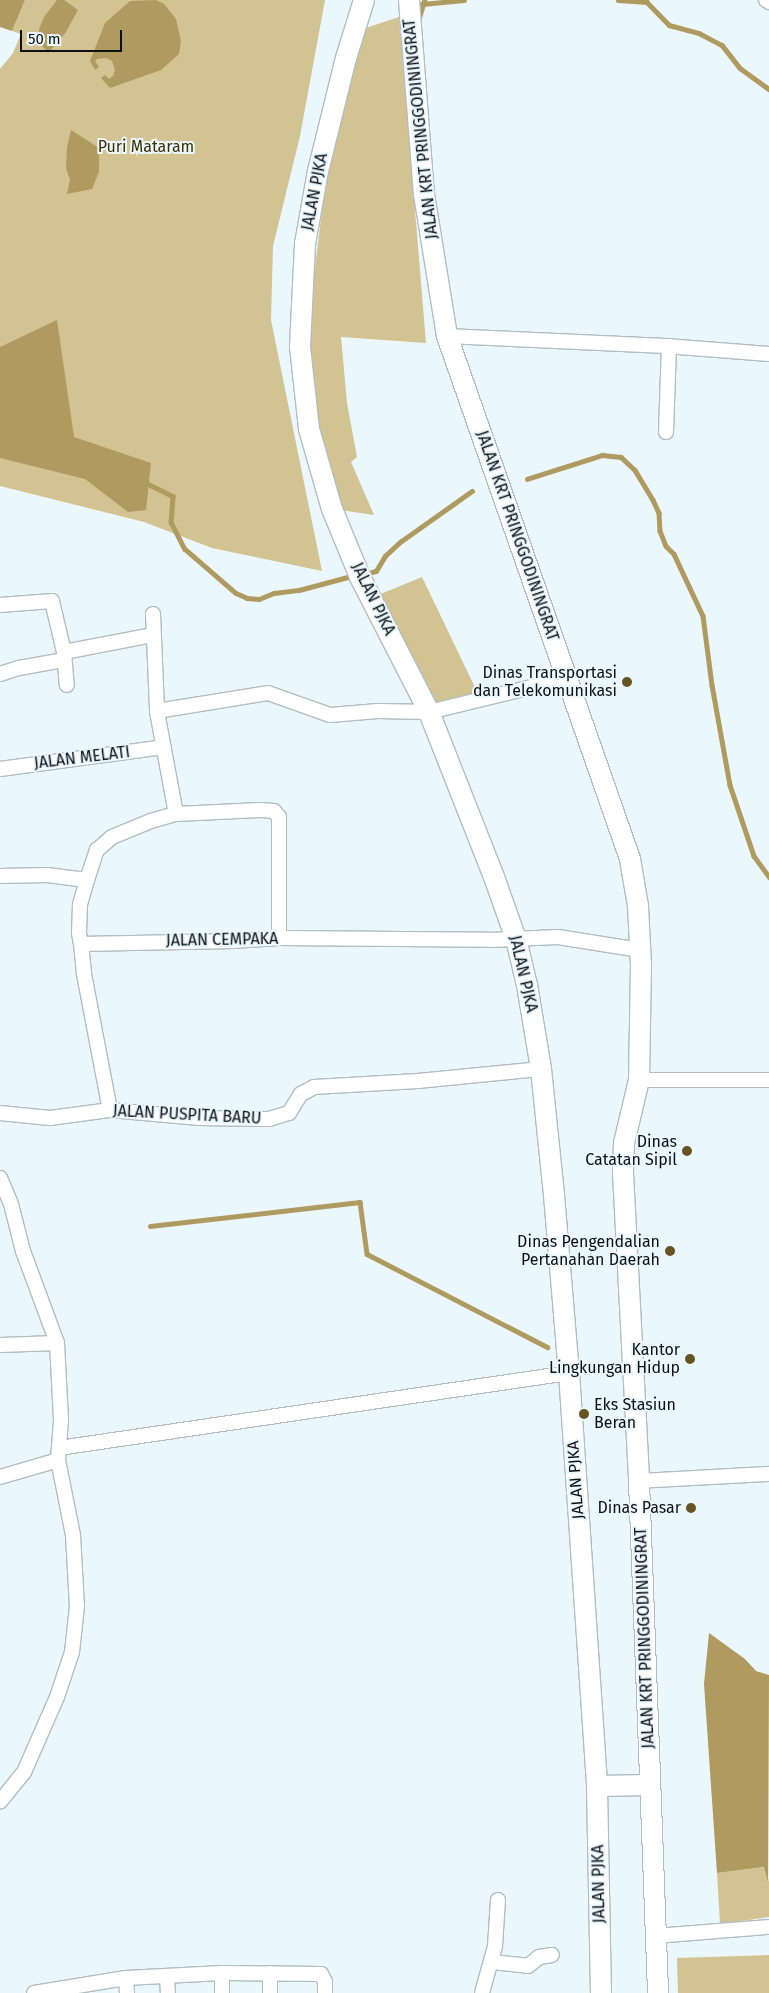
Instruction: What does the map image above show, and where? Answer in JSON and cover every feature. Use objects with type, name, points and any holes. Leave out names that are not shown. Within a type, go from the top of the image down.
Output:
[{"type":"main road","name":"JALAN PJKA","points":[[364,0],[344,68],[318,171],[305,244],[300,347],[309,429],[332,509],[360,576],[429,712],[516,939],[528,985],[541,1069],[569,1373],[597,1786],[601,1993]]},
{"type":"main road","name":"JALAN KRT PRINGGODININGRAT","points":[[409,0],[424,194],[447,336],[630,859],[638,906],[640,950],[639,1080],[624,1143],[623,1173],[639,1481],[658,1993]]},
{"type":"main road","points":[[597,1786],[650,1785]]},
{"type":"street","points":[[447,336],[669,346],[769,354]]},
{"type":"street","points":[[666,432],[669,346]]},
{"type":"street","points":[[0,605],[52,601],[64,656],[67,685]]},
{"type":"street","points":[[153,614],[157,710],[176,814]]},
{"type":"street","points":[[0,674],[64,656],[153,635]]},
{"type":"street","points":[[157,710],[268,693],[330,715],[378,712],[429,712],[568,678]]},
{"type":"street","name":"JALAN MELATI","points":[[0,769],[164,748]]},
{"type":"street","points":[[110,1110],[84,974],[79,933],[80,905],[97,850],[112,837],[176,814],[260,810],[277,814],[279,823],[279,938]]},
{"type":"street","points":[[0,876],[47,875],[87,880]]},
{"type":"street","name":"JALAN CEMPAKA","points":[[81,944],[233,942],[279,938],[516,939],[558,937],[640,950]]},
{"type":"street","name":"JALAN PUSPITA BARU","points":[[0,1113],[50,1118],[110,1110],[200,1118],[269,1119],[289,1113],[301,1094],[314,1087],[418,1081],[541,1069]]},
{"type":"street","points":[[639,1080],[769,1080]]},
{"type":"street","points":[[0,1178],[11,1204],[23,1251],[57,1343],[61,1420],[58,1454],[73,1535],[77,1606],[72,1652],[57,1697],[24,1772],[0,1802]]},
{"type":"street","points":[[0,1345],[57,1343]]},
{"type":"street","points":[[0,1477],[58,1454],[569,1373]]},
{"type":"street","points":[[639,1481],[769,1474]]},
{"type":"street","points":[[482,1993],[492,1962],[498,1900]]},
{"type":"street","points":[[656,1936],[769,1927]]},
{"type":"street","points":[[492,1962],[528,1966],[539,1957],[552,1955]]},
{"type":"street","points":[[222,1973],[222,1993]]},
{"type":"street","points":[[34,1993],[49,1993],[126,1978],[222,1973],[270,1973],[321,1974],[325,1982],[324,1993]]},
{"type":"street","points":[[270,1973],[270,1993]]},
{"type":"street","points":[[167,1976],[168,1993]]},
{"type":"street","points":[[126,1978],[127,1993]]},
{"type":"green space","name":"Puri Mataram","points":[[25,0],[325,0],[300,136],[273,246],[271,320],[322,571],[212,548],[144,522],[0,486],[0,69],[13,53],[21,34],[12,31]]},
{"type":"green space","points":[[399,17],[426,343],[341,337],[347,403],[357,457],[351,462],[374,515],[340,510],[319,435],[310,366],[310,307],[327,171],[363,29]]},
{"type":"green space","points":[[422,577],[481,700],[429,712],[371,598]]},
{"type":"green space","points":[[765,1867],[769,1882],[769,1917],[720,1924],[717,1873]]},
{"type":"green space","points":[[769,1955],[769,1993],[678,1993],[677,1958]]},
{"type":"shaded area","points":[[0,0],[25,0],[12,31],[0,27]]},
{"type":"shaded area","points":[[57,0],[64,0],[78,10],[66,32],[48,53],[41,44],[39,29],[44,17]]},
{"type":"shaded area","points":[[156,0],[164,4],[176,19],[181,41],[179,54],[161,70],[110,88],[101,78],[105,75],[109,79],[113,76],[115,70],[112,61],[106,58],[97,59],[95,61],[99,67],[95,70],[90,61],[105,23],[130,1]]},
{"type":"shaded area","points":[[71,130],[99,148],[99,172],[92,189],[67,194],[70,180],[66,168],[67,147]]},
{"type":"shaded area","points":[[57,320],[74,437],[151,463],[146,510],[128,512],[85,479],[0,458],[0,347]]},
{"type":"shaded area","points":[[709,1633],[745,1659],[756,1671],[769,1675],[768,1882],[764,1867],[717,1873],[704,1684]]},
{"type":"waterway","points":[[419,18],[424,0]]},
{"type":"waterway","points":[[422,4],[464,0]]},
{"type":"waterway","points":[[618,0],[647,2],[669,25],[699,33],[722,45],[740,68],[769,89]]},
{"type":"waterway","points":[[527,479],[602,455],[621,457],[635,470],[659,513],[660,531],[666,546],[674,554],[703,616],[712,685],[730,785],[754,856],[769,877]]},
{"type":"waterway","points":[[144,482],[173,496],[171,522],[185,549],[236,593],[247,598],[259,599],[274,593],[299,590],[348,577]]},
{"type":"waterway","points":[[372,572],[376,571],[385,556],[400,542],[472,491]]},
{"type":"waterway","points":[[150,1226],[360,1202],[367,1254],[547,1347]]},
{"type":"place","name":"Dinas Transportasi dan Telekomunikasi","points":[[627,682]]},
{"type":"place","name":"Dinas Catatan Sipil","points":[[687,1151]]},
{"type":"place","name":"Dinas Pengendalian Pertanahan Daerah","points":[[670,1251]]},
{"type":"place","name":"Kantor Lingkungan Hidup","points":[[690,1359]]},
{"type":"place","name":"Eks Stasiun Beran","points":[[584,1414]]},
{"type":"place","name":"Dinas Pasar","points":[[691,1508]]}]
